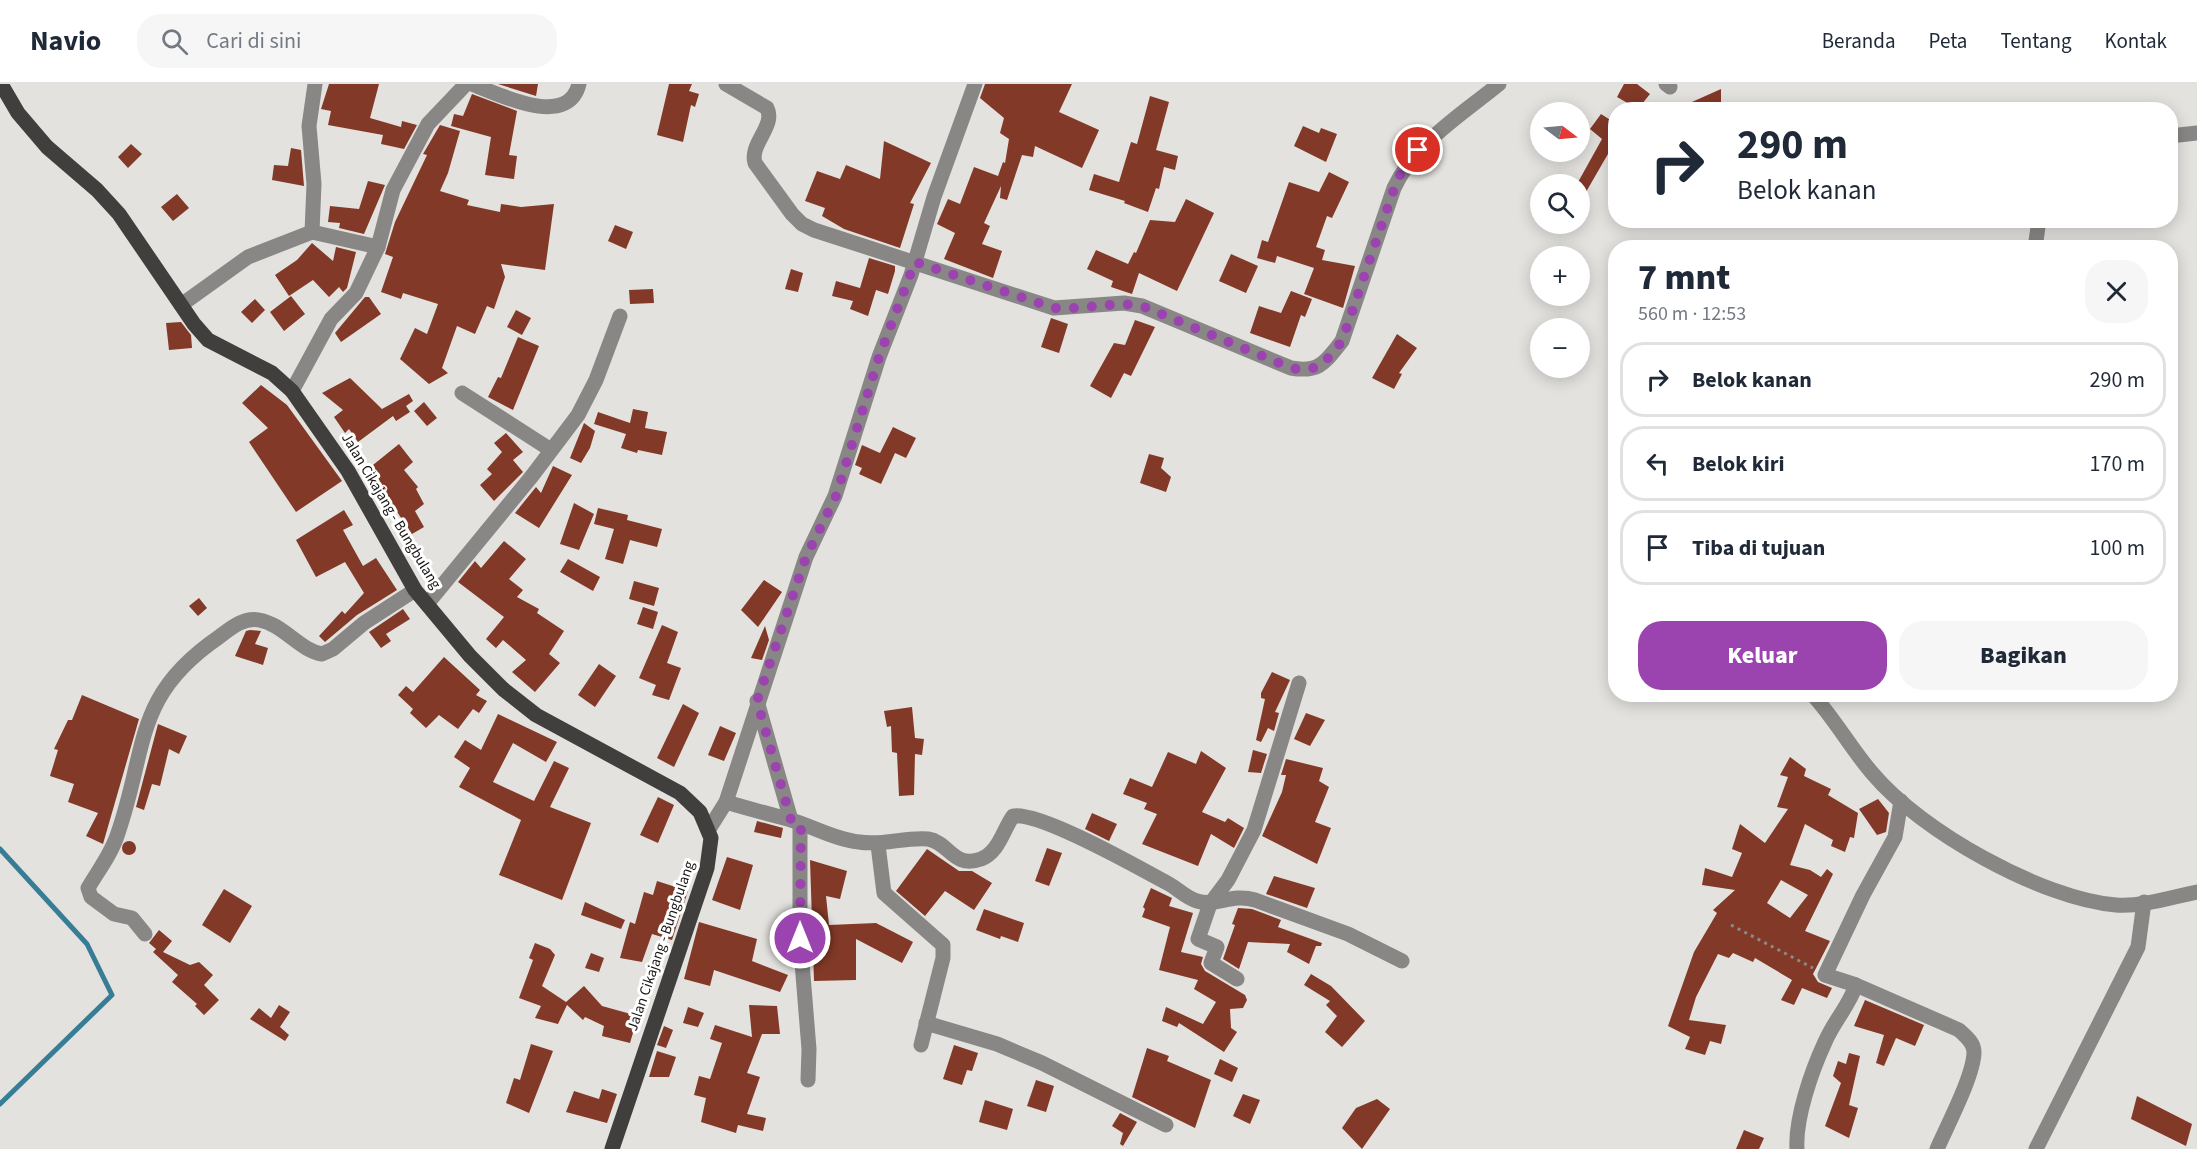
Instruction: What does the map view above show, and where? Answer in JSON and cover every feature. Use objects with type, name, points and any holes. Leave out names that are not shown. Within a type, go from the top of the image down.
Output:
[{"type":"main road","name":"Jalan Cikajang - Bungbulang","points":[[1,84],[18,113],[47,147],[97,190],[119,214],[194,324],[208,340],[225,351],[272,372],[292,391],[348,471],[414,590],[470,656],[503,689],[536,715],[680,793],[700,812],[709,829],[711,848],[707,868],[612,1149]]},
{"type":"street","points":[[312,232],[314,184],[309,126],[315,84]]},
{"type":"street","points":[[292,391],[331,319],[356,293],[378,247],[393,190],[428,124],[466,84]]},
{"type":"street","points":[[472,84],[507,98],[548,107],[564,106],[572,100],[579,84]]},
{"type":"street","points":[[726,84],[768,108],[769,118],[754,151],[755,163],[801,224],[1054,308],[1069,309],[1125,303],[1142,306],[1291,368],[1314,369],[1325,362],[1342,341],[1404,166],[1418,150],[1499,84]]},
{"type":"street","points":[[709,829],[726,802],[757,701],[806,557],[836,496],[879,357],[915,262],[933,197],[975,84]]},
{"type":"street","points":[[2178,135],[2197,133]]},
{"type":"street","points":[[181,305],[248,257],[312,232],[378,247]]},
{"type":"street","points":[[427,604],[551,450],[587,398],[620,316]]},
{"type":"street","points":[[462,393],[551,450]]},
{"type":"street","points":[[146,934],[132,918],[114,914],[91,897],[87,891],[118,832],[149,717],[170,679],[199,651],[240,622],[251,619],[266,622],[322,654],[333,649],[363,623],[414,590]]},
{"type":"street","points":[[1237,979],[1211,963],[1217,947],[1198,939],[1210,904],[1228,880],[1254,830],[1299,683]]},
{"type":"street","points":[[757,701],[796,822],[800,938],[809,1049],[808,1080]]},
{"type":"street","points":[[1818,702],[1873,775],[1949,840],[2070,896],[2118,905],[2197,892]]},
{"type":"street","points":[[1901,801],[1896,837],[1872,877],[1825,975],[1856,985],[1959,1030],[1971,1043],[1974,1053],[1967,1078],[1937,1149]]},
{"type":"street","points":[[726,802],[855,842],[878,845],[927,839],[937,842],[950,854],[963,861],[974,861],[991,854],[1013,816],[1023,815],[1076,837],[1172,886],[1195,901],[1210,904],[1241,896],[1255,900],[1348,934],[1402,961]]},
{"type":"street","points":[[878,845],[884,893],[943,945],[943,958],[921,1045]]},
{"type":"street","points":[[2036,1149],[2138,947],[2144,902]]},
{"type":"street","points":[[1797,1149],[1808,1088],[1825,1041],[1845,1010],[1856,985]]},
{"type":"street","points":[[926,1023],[997,1044],[1042,1063],[1166,1125]]},
{"type":"path","points":[[1731,925],[1810,967]]},
{"type":"building","points":[[329,84],[379,84],[370,118],[401,127],[402,121],[417,125],[404,149],[381,144],[383,135],[328,125],[331,111],[321,109]]},
{"type":"building","points":[[498,84],[538,84],[536,96]]},
{"type":"building","points":[[669,84],[692,84],[689,91],[699,94],[695,107],[691,105],[683,142],[657,135]]},
{"type":"building","points":[[985,84],[1072,84],[1059,112],[1099,130],[1082,168],[1035,146],[1033,157],[1022,155],[1007,200],[1000,198],[1001,186],[984,223],[990,226],[982,244],[1002,251],[993,278],[944,259],[955,233],[937,224],[948,199],[960,204],[974,167],[998,176],[1003,162],[1005,163],[1009,139],[1000,133],[1004,118],[980,98]]},
{"type":"building","points":[[1624,84],[1637,84],[1650,94],[1644,102],[1626,102],[1617,97]]},
{"type":"building","points":[[1721,89],[1721,102],[1692,102]]},
{"type":"building","points":[[472,94],[517,111],[509,155],[517,156],[514,179],[485,175],[491,137],[451,126],[454,114],[463,116]]},
{"type":"building","points":[[1150,96],[1169,102],[1156,150],[1178,156],[1175,170],[1164,167],[1159,189],[1156,188],[1148,212],[1124,203],[1125,201],[1089,190],[1094,174],[1119,182],[1131,142],[1137,144]]},
{"type":"building","points":[[1601,114],[1608,118],[1608,154],[1590,185],[1590,174],[1583,174],[1602,139],[1590,129]]},
{"type":"building","points":[[440,125],[460,131],[448,173],[440,191],[469,200],[467,205],[500,212],[501,204],[521,207],[554,204],[545,270],[501,264],[505,277],[494,309],[487,306],[475,334],[457,326],[442,368],[448,373],[429,384],[400,359],[415,328],[427,334],[438,304],[403,293],[401,299],[381,292],[393,257],[385,254],[395,222],[427,155],[423,154]]},
{"type":"building","points":[[1303,126],[1319,133],[1321,128],[1337,134],[1326,162],[1294,146]]},
{"type":"building","points":[[884,141],[931,163],[910,203],[914,204],[900,248],[844,229],[822,216],[825,208],[805,201],[817,171],[840,179],[846,165],[880,179]]},
{"type":"building","points":[[131,144],[142,154],[128,168],[118,157]]},
{"type":"building","points":[[291,148],[301,150],[304,186],[272,180],[274,165],[288,166]]},
{"type":"building","points":[[1329,172],[1349,182],[1332,218],[1327,216],[1316,247],[1325,250],[1322,260],[1355,266],[1343,308],[1304,294],[1314,268],[1277,256],[1275,263],[1257,258],[1262,240],[1268,242],[1289,182],[1319,192]]},
{"type":"building","points":[[368,181],[385,185],[364,234],[339,228],[340,223],[328,222],[330,206],[359,209]]},
{"type":"building","points":[[177,194],[189,208],[173,221],[161,207]]},
{"type":"building","points":[[1186,199],[1214,213],[1177,291],[1139,273],[1132,294],[1111,287],[1113,281],[1087,269],[1096,250],[1128,264],[1134,252],[1136,253],[1150,220],[1175,222]]},
{"type":"building","points":[[615,225],[633,232],[626,249],[608,241]]},
{"type":"building","points":[[312,243],[333,261],[336,247],[356,252],[347,288],[343,292],[339,287],[329,297],[313,280],[289,296],[275,275],[297,260]]},
{"type":"building","points":[[1231,254],[1258,266],[1246,293],[1219,281]]},
{"type":"building","points":[[869,258],[895,266],[895,271],[888,294],[876,290],[868,316],[850,309],[853,301],[832,296],[836,281],[860,288]]},
{"type":"building","points":[[791,269],[803,273],[798,292],[785,289]]},
{"type":"building","points":[[653,289],[654,303],[630,304],[629,290]]},
{"type":"building","points":[[1291,291],[1312,299],[1305,317],[1301,315],[1290,347],[1250,333],[1259,306],[1281,313]]},
{"type":"building","points":[[291,296],[305,314],[284,331],[270,312]]},
{"type":"building","points":[[365,297],[369,297],[381,314],[341,342],[335,333]]},
{"type":"building","points":[[255,299],[265,310],[252,323],[241,312]]},
{"type":"building","points":[[516,310],[531,318],[522,335],[507,327]]},
{"type":"building","points":[[1051,318],[1068,324],[1059,353],[1041,347]]},
{"type":"building","points":[[1135,320],[1155,327],[1131,376],[1124,373],[1111,398],[1090,386],[1114,343],[1125,345]]},
{"type":"building","points":[[181,322],[191,335],[192,348],[169,350],[166,323]]},
{"type":"building","points":[[1397,334],[1417,348],[1399,373],[1402,374],[1394,389],[1372,378]]},
{"type":"building","points":[[518,337],[539,346],[513,410],[488,397],[498,377],[501,378]]},
{"type":"building","points":[[350,378],[382,409],[409,394],[413,401],[406,406],[410,412],[396,421],[393,416],[358,442],[349,429],[345,433],[334,417],[343,410],[322,393]]},
{"type":"building","points":[[261,385],[287,405],[342,481],[296,512],[249,442],[268,428],[242,403]]},
{"type":"building","points":[[424,402],[437,418],[427,426],[414,411]]},
{"type":"building","points":[[633,409],[648,412],[645,428],[667,432],[662,455],[638,450],[637,453],[621,448],[626,434],[594,424],[598,412],[630,423]]},
{"type":"building","points":[[584,423],[595,431],[590,448],[581,463],[570,458]]},
{"type":"building","points":[[893,427],[916,438],[906,458],[895,453],[881,484],[859,474],[862,468],[855,465],[862,445],[880,453]]},
{"type":"building","points":[[506,433],[523,452],[513,460],[523,472],[494,501],[480,485],[492,474],[487,469],[502,452],[494,443]]},
{"type":"building","points":[[399,444],[413,462],[404,470],[418,487],[416,489],[424,504],[415,511],[424,527],[412,534],[368,469]]},
{"type":"building","points":[[1149,454],[1164,458],[1161,468],[1171,477],[1166,492],[1140,483]]},
{"type":"building","points":[[553,466],[572,475],[539,528],[515,513],[536,487],[541,493]]},
{"type":"building","points":[[574,503],[594,514],[579,550],[560,544]]},
{"type":"building","points":[[598,508],[628,515],[627,520],[662,529],[657,547],[630,540],[623,564],[605,559],[614,529],[594,524]]},
{"type":"building","points":[[344,510],[353,525],[343,530],[363,566],[376,558],[397,590],[357,615],[325,642],[319,636],[342,611],[345,614],[364,593],[345,562],[316,577],[296,540]]},
{"type":"building","points":[[504,541],[526,559],[509,579],[523,590],[517,597],[539,609],[537,613],[564,631],[549,654],[560,663],[535,692],[512,672],[526,660],[503,640],[496,648],[486,639],[504,617],[458,582],[475,561],[481,568]]},
{"type":"building","points":[[568,559],[600,577],[593,591],[560,572]]},
{"type":"building","points":[[764,580],[782,592],[758,627],[741,610]]},
{"type":"building","points":[[634,581],[659,588],[654,606],[629,599]]},
{"type":"building","points":[[199,598],[207,608],[198,616],[189,606]]},
{"type":"building","points":[[643,607],[658,612],[653,629],[637,624]]},
{"type":"building","points":[[403,609],[410,619],[386,634],[391,641],[381,648],[369,632]]},
{"type":"building","points":[[662,625],[678,632],[667,663],[681,668],[669,700],[652,695],[656,685],[639,678]]},
{"type":"building","points":[[765,626],[769,640],[762,660],[751,658]]},
{"type":"building","points":[[246,631],[261,631],[255,644],[268,648],[263,665],[235,656]]},
{"type":"building","points":[[444,657],[480,690],[476,695],[487,701],[479,713],[473,709],[458,729],[439,715],[426,728],[410,713],[413,709],[398,695],[406,686],[413,692]]},
{"type":"building","points":[[599,664],[616,676],[595,707],[578,695]]},
{"type":"building","points":[[1272,672],[1290,680],[1275,712],[1279,713],[1274,731],[1268,728],[1261,742],[1256,740],[1265,699],[1261,698],[1261,693]]},
{"type":"building","points":[[82,695],[139,719],[103,844],[86,836],[98,813],[68,802],[74,784],[50,776],[58,750],[54,749],[68,720],[72,720]]},
{"type":"building","points":[[683,704],[699,713],[674,767],[657,758]]},
{"type":"building","points":[[912,707],[915,738],[924,739],[922,755],[915,754],[914,795],[899,796],[897,753],[892,752],[891,726],[887,727],[884,711]]},
{"type":"building","points":[[1306,713],[1325,720],[1310,746],[1294,739]]},
{"type":"building","points":[[498,714],[557,742],[546,762],[513,743],[493,782],[534,801],[554,761],[569,768],[550,807],[591,823],[562,900],[499,875],[521,820],[459,787],[470,768],[454,757],[465,740],[481,750]]},
{"type":"building","points":[[158,724],[187,736],[179,754],[169,749],[160,786],[152,784],[144,810],[136,807]]},
{"type":"building","points":[[720,726],[736,733],[724,761],[708,755]]},
{"type":"building","points":[[1253,750],[1267,754],[1261,773],[1248,772]]},
{"type":"building","points":[[1201,751],[1226,768],[1202,812],[1225,822],[1228,818],[1244,828],[1234,848],[1211,834],[1198,866],[1142,844],[1157,814],[1144,809],[1147,803],[1123,794],[1130,778],[1152,787],[1168,752],[1196,764]]},
{"type":"building","points":[[1790,757],[1806,769],[1804,776],[1831,789],[1828,795],[1858,813],[1854,838],[1850,837],[1845,852],[1831,846],[1833,840],[1805,824],[1790,865],[1810,870],[1821,877],[1827,869],[1833,874],[1805,931],[1830,941],[1813,974],[1818,982],[1832,988],[1827,998],[1802,988],[1794,1005],[1781,1000],[1792,980],[1755,958],[1753,962],[1733,953],[1729,958],[1718,954],[1696,997],[1689,1020],[1726,1025],[1721,1044],[1710,1041],[1705,1055],[1685,1049],[1690,1037],[1668,1026],[1694,952],[1717,913],[1713,910],[1735,890],[1702,885],[1705,868],[1732,877],[1742,853],[1732,849],[1740,824],[1765,843],[1788,809],[1777,807],[1788,777],[1780,775]],"holes":[[[1781,880],[1808,895],[1790,918],[1767,903]]]},
{"type":"building","points":[[1286,759],[1323,768],[1319,781],[1329,787],[1315,822],[1331,828],[1317,864],[1262,836],[1282,792],[1286,775],[1281,775]]},
{"type":"building","points":[[658,797],[674,805],[658,843],[640,835]]},
{"type":"building","points":[[1878,799],[1889,813],[1886,832],[1877,835],[1859,809]]},
{"type":"building","points":[[1092,813],[1117,824],[1109,841],[1085,829]]},
{"type":"building","points":[[757,821],[783,828],[781,838],[754,832]]},
{"type":"building","points":[[126,841],[132,841],[136,848],[132,855],[126,855],[122,851],[122,845]]},
{"type":"building","points":[[1047,848],[1062,853],[1049,886],[1035,881]]},
{"type":"building","points":[[927,849],[959,871],[972,871],[992,883],[974,910],[945,891],[925,916],[896,891]]},
{"type":"building","points":[[727,857],[753,865],[740,910],[712,900]]},
{"type":"building","points":[[810,860],[847,871],[840,899],[826,896],[829,925],[876,923],[913,942],[902,963],[856,939],[856,980],[814,981]]},
{"type":"building","points":[[1274,876],[1315,888],[1307,908],[1266,894]]},
{"type":"building","points":[[657,881],[688,891],[672,940],[652,934],[642,962],[620,958],[630,922],[635,924],[644,892],[653,895]]},
{"type":"building","points":[[1151,888],[1172,898],[1169,906],[1193,913],[1181,952],[1203,957],[1201,964],[1205,971],[1245,995],[1247,1000],[1243,1008],[1230,1009],[1231,1028],[1237,1032],[1224,1052],[1179,1023],[1177,1027],[1162,1021],[1166,1007],[1203,1024],[1216,1002],[1194,989],[1198,980],[1159,970],[1170,927],[1142,917],[1145,909],[1143,907]]},
{"type":"building","points":[[224,889],[252,906],[230,943],[202,925]]},
{"type":"building","points":[[585,902],[625,920],[621,929],[581,915]]},
{"type":"building","points":[[1238,908],[1252,909],[1281,920],[1278,927],[1322,943],[1321,946],[1316,946],[1309,964],[1287,952],[1290,944],[1248,942],[1239,969],[1223,959],[1235,925],[1232,924]]},
{"type":"building","points":[[984,909],[1024,923],[1018,942],[1001,936],[1000,939],[976,930]]},
{"type":"building","points":[[699,922],[757,939],[752,961],[788,975],[780,992],[714,970],[710,986],[684,979]]},
{"type":"building","points":[[159,930],[172,941],[163,952],[190,965],[199,962],[213,975],[204,985],[219,1000],[204,1015],[195,1006],[197,1004],[172,982],[178,975],[153,952],[156,949],[149,943]]},
{"type":"building","points":[[535,943],[550,949],[555,955],[542,986],[566,1002],[584,986],[602,1006],[638,1016],[630,1043],[602,1036],[604,1026],[585,1017],[583,1020],[567,1005],[558,1024],[535,1018],[541,1006],[519,998],[533,960],[529,958]]},
{"type":"building","points":[[591,953],[604,958],[599,972],[585,968]]},
{"type":"building","points":[[1311,974],[1331,986],[1365,1021],[1342,1047],[1325,1032],[1337,1016],[1326,1005],[1330,1001],[1304,985]]},
{"type":"building","points":[[1865,1000],[1924,1025],[1915,1046],[1896,1038],[1884,1066],[1876,1063],[1884,1035],[1854,1026]]},
{"type":"building","points":[[279,1005],[290,1012],[280,1027],[289,1035],[285,1041],[250,1019],[259,1008],[271,1018]]},
{"type":"building","points":[[749,1005],[777,1006],[780,1034],[762,1034],[747,1073],[760,1077],[747,1114],[766,1118],[763,1131],[738,1125],[736,1133],[701,1122],[706,1098],[694,1095],[699,1076],[710,1079],[722,1043],[710,1039],[715,1025],[752,1037]]},
{"type":"building","points":[[688,1007],[704,1013],[698,1027],[683,1023]]},
{"type":"building","points":[[664,1026],[673,1030],[666,1048],[657,1045]]},
{"type":"building","points":[[531,1044],[553,1051],[529,1113],[506,1103],[514,1078],[520,1080]]},
{"type":"building","points":[[954,1045],[978,1053],[972,1071],[967,1070],[962,1085],[943,1079]]},
{"type":"building","points":[[1147,1048],[1169,1056],[1167,1061],[1211,1080],[1195,1128],[1132,1097]]},
{"type":"building","points":[[657,1051],[676,1057],[669,1077],[649,1077]]},
{"type":"building","points":[[1849,1053],[1860,1056],[1849,1105],[1858,1108],[1849,1138],[1825,1126],[1841,1083],[1833,1076],[1838,1061],[1846,1064]]},
{"type":"building","points":[[1220,1059],[1238,1068],[1232,1082],[1214,1074]]},
{"type":"building","points":[[1036,1080],[1054,1086],[1046,1112],[1027,1106]]},
{"type":"building","points":[[602,1089],[617,1094],[607,1123],[566,1112],[574,1091],[599,1099]]},
{"type":"building","points":[[1243,1094],[1260,1100],[1250,1124],[1233,1116]]},
{"type":"building","points":[[2137,1096],[2192,1124],[2186,1146],[2131,1119]]},
{"type":"building","points":[[1377,1099],[1390,1109],[1362,1149],[1342,1128],[1356,1108]]},
{"type":"building","points":[[985,1100],[1013,1109],[1007,1130],[979,1122]]},
{"type":"building","points":[[1120,1113],[1137,1122],[1123,1146],[1120,1144],[1123,1133],[1112,1126]]},
{"type":"building","points":[[1744,1130],[1764,1138],[1759,1149],[1736,1149]]},
{"type":"waterway","points":[[0,849],[87,944],[112,995],[0,1104]]},
{"type":"route","points":[[800,938],[801,824],[791,820],[757,701],[806,557],[836,496],[853,434],[915,262],[1054,308],[1069,309],[1107,303],[1142,306],[1291,368],[1314,369],[1325,362],[1342,341],[1394,189],[1404,166],[1418,150]]}]
